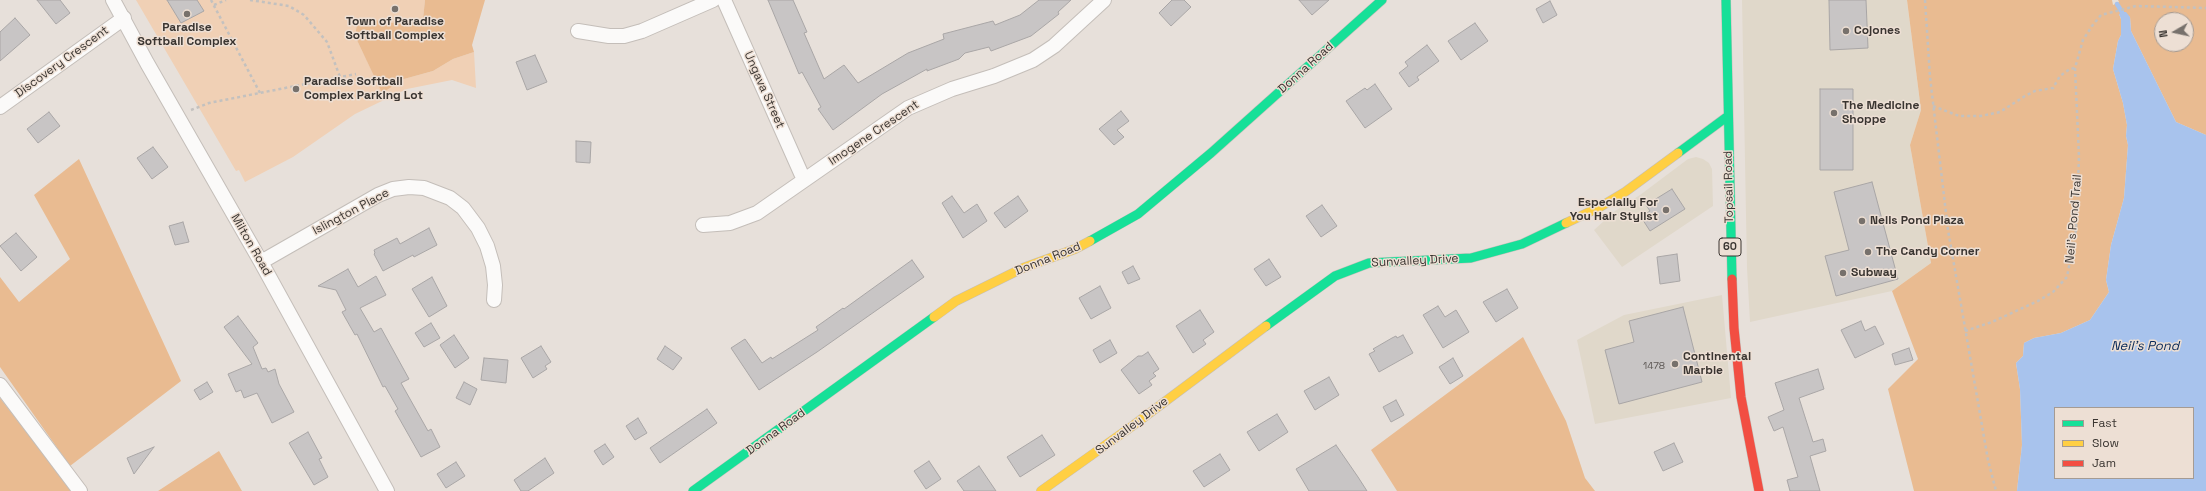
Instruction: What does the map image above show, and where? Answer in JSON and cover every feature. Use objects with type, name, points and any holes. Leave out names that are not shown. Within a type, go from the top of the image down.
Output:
[{"type":"street","name":"Milton Road","points":[[113,0],[261,262],[387,491]]},
{"type":"street","points":[[578,31],[609,36],[642,32],[712,0]]},
{"type":"street","name":"Ungava Street","points":[[724,0],[804,180]]},
{"type":"street","name":"Imogene Crescent","points":[[703,225],[730,223],[749,217],[908,108],[952,89],[994,76],[1033,60],[1054,46],[1104,0]]},
{"type":"street","name":"Donna Road","points":[[693,491],[956,301],[1023,268],[1075,249],[1138,214],[1211,153],[1382,0]]},
{"type":"street","name":"Topsail Road","points":[[1726,0],[1731,257],[1736,348],[1746,425],[1759,491]]},
{"type":"street","name":"Discovery Crescent","points":[[0,107],[124,18]]},
{"type":"street","name":"Sunvalley Drive","points":[[1041,491],[1132,427],[1231,351],[1335,276],[1352,268],[1369,263],[1471,258],[1498,252],[1522,244],[1600,207],[1625,192],[1728,116]]},
{"type":"street","name":"Islington Place","points":[[261,262],[378,195],[409,187],[424,188],[450,198],[463,208],[478,228],[487,246],[493,266],[495,285],[494,300]]},
{"type":"street","points":[[0,385],[80,491]]},
{"type":"path","points":[[211,0],[260,93]]},
{"type":"path","points":[[214,5],[226,0]]},
{"type":"path","points":[[250,0],[289,6],[304,15],[326,42],[340,77]]},
{"type":"path","points":[[1925,0],[1927,45],[1933,106],[1948,230],[1988,460],[1996,491]]},
{"type":"path","name":"Neil's Pond Trail","points":[[1965,331],[1992,322],[2038,301],[2053,292],[2067,277],[2076,230],[2080,157],[2076,68],[2083,40],[2092,26],[2101,15],[2115,13],[2124,8],[2156,5],[2206,8]]},
{"type":"path","points":[[1933,106],[1959,116],[1981,116],[2000,112],[2025,96],[2053,88],[2060,76],[2070,69],[2076,68]]},
{"type":"path","points":[[178,117],[209,103],[356,74]]},
{"type":"shaded area","points":[[136,0],[425,0],[423,19],[408,19],[391,23],[376,20],[357,24],[355,36],[382,92],[404,79],[433,71],[453,59],[474,52],[476,88],[452,80],[407,89],[355,114],[293,157],[245,182],[239,170],[236,171]]},
{"type":"shaded area","points":[[425,0],[485,0],[472,45],[474,52],[453,59],[433,71],[404,79],[382,93],[355,36],[357,24],[376,20],[391,23],[408,19],[423,19]]},
{"type":"shaded area","points":[[1742,0],[1907,0],[1921,110],[1910,145],[1931,263],[1892,291],[1750,322],[1747,268]]},
{"type":"shaded area","points":[[1907,0],[2112,0],[2113,5],[2119,2],[2118,0],[2206,0],[2206,135],[2176,122],[2131,31],[2130,17],[2119,14],[2121,19],[2121,35],[2118,41],[2113,69],[2123,103],[2127,125],[2126,136],[2128,145],[2124,198],[2111,245],[2106,280],[2109,292],[2090,320],[2061,333],[2034,338],[2024,343],[2023,356],[2016,363],[2020,389],[2022,445],[2017,491],[1914,491],[1888,389],[1918,359],[1892,291],[1931,263],[1910,145],[1921,110]]},
{"type":"shaded area","points":[[1696,157],[1709,163],[1712,169],[1713,206],[1622,267],[1594,230],[1615,211],[1640,195],[1688,159]]},
{"type":"shaded area","points":[[79,159],[181,381],[70,466],[0,367],[0,277],[19,302],[70,259],[34,195]]},
{"type":"shaded area","points":[[1722,295],[1731,398],[1595,424],[1577,340],[1624,315]]},
{"type":"shaded area","points":[[1523,337],[1566,421],[1585,478],[1595,491],[1397,491],[1371,450]]},
{"type":"shaded area","points":[[0,398],[72,491],[0,491]]},
{"type":"shaded area","points":[[219,451],[242,491],[158,491]]},
{"type":"water","name":"Neil's Pond","points":[[2122,12],[2126,12],[2130,17],[2131,31],[2176,122],[2206,135],[2206,491],[2017,491],[2022,445],[2020,389],[2016,363],[2023,356],[2024,343],[2034,338],[2061,333],[2090,320],[2109,292],[2106,280],[2111,245],[2124,198],[2128,145],[2126,136],[2127,125],[2123,103],[2113,69],[2118,41],[2121,35],[2121,19],[2119,14]]},
{"type":"building","points":[[37,0],[60,0],[70,13],[56,24]]},
{"type":"building","name":"Paradise Softball Complex","points":[[167,0],[197,0],[204,11],[181,23]]},
{"type":"building","points":[[768,0],[793,0],[807,32],[804,33],[824,79],[844,65],[858,83],[908,53],[944,39],[943,34],[993,21],[995,25],[1020,15],[1039,0],[1071,0],[1058,12],[1059,14],[1031,36],[991,51],[989,47],[965,53],[959,59],[927,71],[927,69],[882,94],[833,130],[818,109],[821,107],[802,72],[799,74]]},
{"type":"building","points":[[1172,0],[1184,0],[1191,7],[1171,26],[1159,13]]},
{"type":"building","points":[[1299,0],[1329,0],[1312,15]]},
{"type":"building","points":[[1829,0],[1866,0],[1868,48],[1830,50]]},
{"type":"building","points":[[1550,1],[1557,15],[1543,23],[1536,9]]},
{"type":"building","points":[[15,18],[30,35],[0,61],[0,32]]},
{"type":"building","points":[[1475,23],[1488,41],[1461,60],[1448,41]]},
{"type":"building","points":[[1427,45],[1439,61],[1417,77],[1419,80],[1409,87],[1399,73],[1408,66],[1405,62]]},
{"type":"building","points":[[535,55],[547,82],[527,90],[516,62]]},
{"type":"building","points":[[1375,84],[1392,109],[1365,128],[1346,101],[1365,88],[1367,90]]},
{"type":"building","points":[[1820,89],[1853,89],[1853,170],[1820,170]]},
{"type":"building","points":[[1121,111],[1129,121],[1117,130],[1124,137],[1114,145],[1099,129]]},
{"type":"building","points":[[49,112],[60,126],[38,143],[27,129]]},
{"type":"building","points":[[576,141],[591,142],[590,163],[576,162]]},
{"type":"building","points":[[153,147],[168,167],[152,179],[137,158]]},
{"type":"building","name":"Neils Pond Plaza","points":[[1872,182],[1898,279],[1836,296],[1825,256],[1849,250],[1834,192]]},
{"type":"building","name":"Especially For You Hair Stylist","points":[[1672,189],[1685,209],[1650,231],[1641,217],[1650,211],[1646,205]]},
{"type":"building","points":[[952,196],[964,213],[977,204],[987,221],[963,238],[942,203]]},
{"type":"building","points":[[1018,196],[1028,211],[1005,228],[994,213]]},
{"type":"building","points":[[1322,205],[1337,226],[1321,237],[1306,216]]},
{"type":"building","points":[[183,222],[189,242],[175,245],[169,226]]},
{"type":"building","points":[[429,228],[437,245],[414,257],[413,255],[383,271],[374,254],[374,250],[397,238],[400,244]]},
{"type":"building","points":[[16,233],[37,257],[21,271],[0,246]]},
{"type":"building","points":[[1677,254],[1680,281],[1660,284],[1657,257]]},
{"type":"building","points":[[1269,259],[1281,277],[1266,286],[1254,269]]},
{"type":"building","points":[[912,260],[924,277],[817,352],[759,390],[731,348],[745,339],[762,363],[771,357],[772,359],[818,330],[816,327],[843,308],[844,309]]},
{"type":"building","points":[[1133,266],[1140,279],[1128,284],[1122,272]]},
{"type":"building","points":[[348,269],[358,287],[376,276],[386,295],[360,308],[374,332],[381,328],[409,379],[401,383],[428,431],[431,429],[440,447],[421,457],[395,411],[398,409],[385,386],[383,387],[357,334],[355,335],[342,312],[346,310],[336,290],[318,286]]},
{"type":"building","points":[[432,277],[447,306],[429,317],[412,289]]},
{"type":"building","points":[[1100,286],[1111,308],[1091,319],[1079,298]]},
{"type":"building","points":[[1507,289],[1518,308],[1496,322],[1483,302]]},
{"type":"building","points":[[1438,306],[1445,317],[1456,310],[1469,332],[1443,348],[1423,315]]},
{"type":"building","points":[[1683,307],[1702,382],[1619,404],[1605,350],[1634,342],[1629,321]]},
{"type":"building","points":[[1200,310],[1214,332],[1203,340],[1206,344],[1193,353],[1176,326]]},
{"type":"building","points":[[238,316],[258,343],[253,347],[262,369],[266,368],[268,372],[275,369],[279,384],[294,412],[272,423],[257,393],[244,398],[241,390],[236,392],[228,374],[252,364],[224,327]]},
{"type":"building","points":[[1861,321],[1865,331],[1875,326],[1884,344],[1855,358],[1841,330]]},
{"type":"building","points":[[431,323],[440,338],[424,347],[415,333]]},
{"type":"building","points":[[454,335],[469,358],[455,368],[440,345]]},
{"type":"building","points":[[1403,335],[1413,353],[1379,372],[1369,354],[1375,351],[1373,349],[1392,338],[1396,336],[1397,338]]},
{"type":"building","points":[[1110,340],[1117,353],[1100,363],[1093,350]]},
{"type":"building","points":[[541,346],[551,362],[545,366],[547,369],[533,378],[521,358]]},
{"type":"building","points":[[665,346],[682,358],[673,370],[657,359]]},
{"type":"building","points":[[1909,348],[1913,360],[1895,365],[1892,354]]},
{"type":"building","points":[[1148,352],[1159,369],[1153,373],[1156,376],[1149,381],[1152,385],[1139,394],[1121,370],[1138,356],[1142,356]]},
{"type":"building","points":[[484,358],[508,360],[506,383],[481,380]]},
{"type":"building","points":[[1453,358],[1463,376],[1450,384],[1439,367]]},
{"type":"building","points":[[1818,369],[1824,389],[1799,398],[1813,442],[1823,439],[1826,451],[1810,456],[1820,491],[1790,491],[1787,480],[1798,477],[1783,427],[1774,431],[1768,417],[1784,410],[1775,383]]},
{"type":"building","points":[[1329,377],[1339,395],[1315,410],[1304,391]]},
{"type":"building","points":[[207,382],[213,392],[200,400],[194,390]]},
{"type":"building","points":[[464,382],[477,389],[470,405],[456,398]]},
{"type":"building","points":[[1396,400],[1404,415],[1391,422],[1383,407]]},
{"type":"building","points":[[707,409],[717,423],[660,463],[650,448]]},
{"type":"building","points":[[1277,414],[1288,432],[1259,451],[1247,432]]},
{"type":"building","points":[[638,418],[647,433],[635,440],[626,426]]},
{"type":"building","points":[[308,432],[322,458],[319,459],[328,477],[314,485],[289,443]]},
{"type":"building","points":[[1042,435],[1055,455],[1020,477],[1007,457]]},
{"type":"building","points":[[1674,443],[1683,462],[1663,471],[1654,452]]},
{"type":"building","points":[[605,444],[614,457],[603,465],[594,451]]},
{"type":"building","points":[[1336,445],[1367,491],[1309,491],[1296,469]]},
{"type":"building","points":[[154,447],[134,474],[127,458]]},
{"type":"building","points":[[1220,454],[1230,470],[1204,487],[1193,471]]},
{"type":"building","points":[[545,458],[554,473],[528,491],[521,491],[514,480]]},
{"type":"building","points":[[929,461],[941,479],[926,489],[914,471]]},
{"type":"building","points":[[456,462],[465,476],[446,488],[437,474]]},
{"type":"building","points":[[979,466],[996,491],[964,491],[957,481]]},
{"type":"waterway","points":[[2117,4],[2122,12]]},
{"type":"traffic: fast","points":[[1090,241],[1138,214],[1211,153],[1382,0]]},
{"type":"traffic: fast","points":[[1726,0],[1732,279]]},
{"type":"traffic: fast","points":[[1678,153],[1728,116]]},
{"type":"traffic: fast","points":[[1266,326],[1335,276],[1369,263],[1471,258],[1522,244],[1566,223]]},
{"type":"traffic: fast","points":[[693,491],[934,317]]},
{"type":"traffic: slow","points":[[1566,223],[1600,207],[1625,192],[1678,153]]},
{"type":"traffic: slow","points":[[934,317],[956,301],[1023,268],[1075,249],[1090,241]]},
{"type":"traffic: slow","points":[[1041,491],[1131,427],[1266,326]]},
{"type":"traffic: jam","points":[[1732,279],[1734,328],[1741,397],[1759,491]]},
{"type":"place","name":"Town of Paradise Softball Complex","points":[[395,9]]},
{"type":"place","name":"Paradise Softball Complex","points":[[187,14]]},
{"type":"place","name":"Cojones","points":[[1846,31]]},
{"type":"place","name":"Paradise Softball Complex Parking Lot","points":[[296,89]]},
{"type":"place","name":"The Medicine Shoppe","points":[[1834,113]]},
{"type":"place","name":"Especially For You Hair Stylist","points":[[1666,210]]},
{"type":"place","name":"Neils Pond Plaza","points":[[1862,221]]},
{"type":"place","name":"The Candy Corner","points":[[1868,252]]},
{"type":"place","name":"Subway","points":[[1843,273]]},
{"type":"place","name":"Continental Marble","points":[[1675,364]]}]
